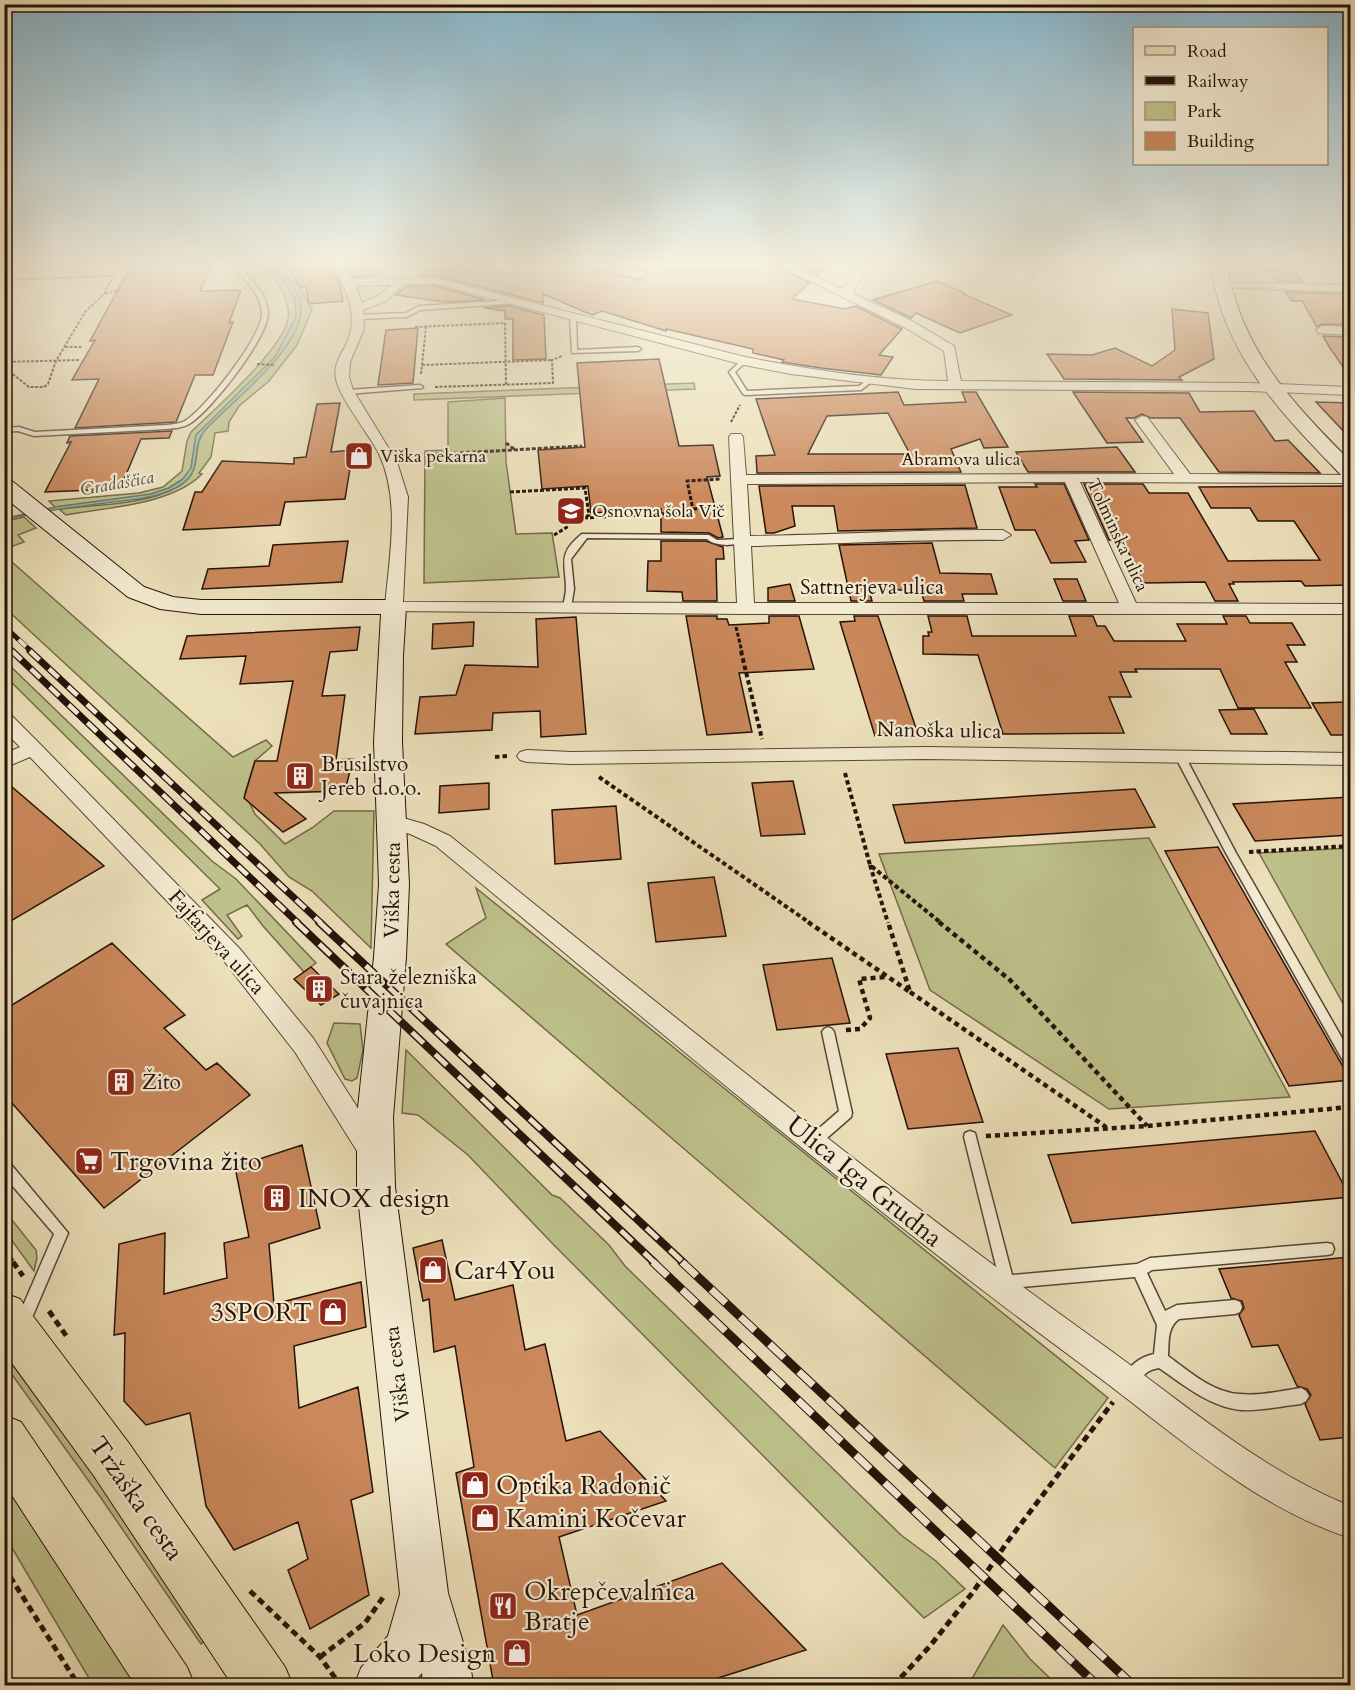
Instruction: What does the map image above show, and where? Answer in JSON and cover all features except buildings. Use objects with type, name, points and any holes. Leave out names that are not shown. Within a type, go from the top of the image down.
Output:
[{"type":"main road","name":"Tržaška cesta","points":[[17,1310],[118,1469],[266,1686]]},
{"type":"main road","points":[[4,1439],[168,1686]]},
{"type":"street","name":"Viška cesta","points":[[353,343],[341,372],[348,392],[390,458],[400,497],[390,656],[388,742],[393,822],[392,926],[377,1085],[375,1157],[376,1187],[396,1372],[409,1649],[357,1681]]},
{"type":"street","points":[[674,343],[744,361],[872,381],[916,385],[1275,388],[1350,392]]},
{"type":"street","points":[[940,343],[950,349],[955,384]]},
{"type":"street","points":[[1246,343],[1275,388],[1308,430],[1350,473]]},
{"type":"street","points":[[1142,420],[1185,478]]},
{"type":"street","points":[[736,436],[741,541],[739,608]]},
{"type":"street","name":"Abramova ulica","points":[[739,478],[1350,479]]},
{"type":"street","name":"Tolminska ulica","points":[[1070,478],[1130,609]]},
{"type":"street","points":[[4,486],[136,592],[169,604],[212,607],[394,608]]},
{"type":"street","points":[[741,541],[865,539],[923,534],[1003,535]]},
{"type":"street","name":"Sattnerjeva ulica","points":[[394,608],[1350,609]]},
{"type":"street","name":"Fajfarjeva ulica","points":[[4,718],[201,920],[275,1006],[304,1045],[375,1157]]},
{"type":"street","points":[[4,762],[33,748]]},
{"type":"street","name":"Nanoška ulica","points":[[526,756],[572,758],[840,754],[1350,759]]},
{"type":"street","name":"Ulica Iga Grudna","points":[[393,822],[417,829],[443,841],[908,1217],[1005,1285],[1129,1381],[1279,1488],[1325,1513],[1350,1522]]},
{"type":"street","name":"Viška cesta","points":[[405,1591],[446,1670],[448,1686]]},
{"type":"lane","points":[[4,430],[19,429],[34,434],[173,426],[190,420],[240,363],[253,343]]},
{"type":"lane","points":[[574,343],[574,352],[638,350]]},
{"type":"lane","points":[[744,361],[732,372],[745,393],[861,388],[872,381]]},
{"type":"lane","points":[[348,392],[420,387]]},
{"type":"lane","points":[[567,608],[570,589],[567,559],[580,538],[588,536],[709,537],[715,542],[741,541]]},
{"type":"lane","points":[[1181,758],[1231,854],[1350,1062]]},
{"type":"lane","points":[[814,1141],[846,1113],[828,1032]]},
{"type":"lane","points":[[970,1137],[1005,1285],[1139,1270],[1150,1264],[1327,1249]]},
{"type":"lane","points":[[4,1166],[61,1233],[17,1310]]},
{"type":"lane","points":[[1139,1270],[1163,1323],[1161,1360]]},
{"type":"lane","points":[[1163,1323],[1169,1315],[1177,1312],[1235,1307]]},
{"type":"lane","points":[[1129,1381],[1145,1362],[1161,1360],[1200,1387],[1222,1398],[1240,1402],[1301,1396]]},
{"type":"path","points":[[4,367],[29,387],[44,387],[48,384],[56,361],[66,343]]},
{"type":"path","points":[[424,343],[420,387],[552,383],[552,360]]},
{"type":"path","points":[[506,343],[506,385]]},
{"type":"path","points":[[64,347],[83,347]]},
{"type":"path","points":[[422,365],[552,360],[574,352]]},
{"type":"path","points":[[4,362],[79,360]]},
{"type":"path","points":[[264,364],[274,365]]},
{"type":"path","points":[[736,436],[731,432],[730,425],[745,393]]},
{"type":"path","points":[[506,443],[514,450]]},
{"type":"path","points":[[390,458],[582,446]]},
{"type":"path","points":[[693,509],[687,481],[739,478]]},
{"type":"path","points":[[510,492],[585,488],[589,515],[584,518],[680,513],[684,509],[722,507],[722,524],[715,528],[715,542]]},
{"type":"path","points":[[554,535],[574,524]]},
{"type":"path","points":[[739,608],[766,756]]},
{"type":"path","points":[[840,754],[870,865],[910,992]]},
{"type":"path","points":[[572,758],[1107,1128]]},
{"type":"path","points":[[1231,854],[1350,846]]},
{"type":"path","points":[[870,865],[1010,980],[1147,1126]]},
{"type":"path","points":[[828,1032],[860,1029],[870,1018],[859,979],[887,976]]},
{"type":"path","points":[[970,1137],[1147,1126],[1350,1107]]},
{"type":"path","points":[[4,1250],[17,1310]]},
{"type":"path","points":[[893,1686],[930,1646],[973,1592],[1008,1541],[1129,1381]]},
{"type":"path","points":[[4,1567],[79,1686]]},
{"type":"path","points":[[320,1657],[405,1591]]},
{"type":"path","points":[[341,1686],[357,1681]]},
{"type":"green space","points":[[276,343],[282,343],[275,357],[196,435],[191,468],[186,477],[169,488],[145,496],[55,507],[49,501],[139,493],[163,487],[182,471],[187,441],[191,432],[231,394]]},
{"type":"green space","points":[[288,343],[298,343],[269,381],[239,406],[229,422],[228,431],[215,433],[211,457],[199,473],[202,474],[189,484],[157,498],[119,507],[66,515],[59,509],[137,501],[179,486],[192,473],[198,444],[205,430],[279,355]]},
{"type":"green space","points":[[694,383],[695,389],[414,400],[414,394]]},
{"type":"green space","points":[[505,398],[506,462],[516,534],[552,533],[559,577],[424,583],[425,451],[448,450],[448,402]]},
{"type":"green space","points":[[24,517],[36,528],[18,535],[24,542],[5,549],[5,521]]},
{"type":"green space","points":[[4,555],[233,757],[266,740],[272,746],[255,761],[245,793],[255,814],[285,844],[312,828],[334,811],[374,811],[371,948],[312,891],[289,877],[260,844],[5,608]]},
{"type":"green space","points":[[4,660],[212,861],[236,879],[316,963],[304,972],[247,905],[227,915],[242,936],[238,939],[202,900],[220,889],[5,676]]},
{"type":"green space","points":[[1149,838],[1290,1097],[1109,1109],[930,990],[879,854]]},
{"type":"green space","points":[[1350,848],[1350,1016],[1259,853]]},
{"type":"green space","points":[[476,888],[1108,1398],[1055,1468],[446,944],[486,918]]},
{"type":"green space","points":[[334,1023],[360,1024],[363,1050],[357,1078],[352,1081],[345,1079],[327,1043]]},
{"type":"green space","points":[[406,1050],[552,1195],[560,1198],[609,1245],[625,1266],[901,1535],[936,1561],[965,1589],[924,1618],[551,1242],[468,1155],[418,1115],[402,1113]]},
{"type":"green space","points":[[4,1210],[36,1250],[34,1271],[5,1231]]},
{"type":"green space","points":[[4,1353],[107,1493],[206,1639],[201,1644],[101,1498],[5,1365]]},
{"type":"green space","points":[[5,1479],[137,1685],[93,1685],[5,1536]]},
{"type":"green space","points":[[1003,1625],[1030,1659],[1057,1685],[973,1686],[970,1682]]},
{"type":"shaded area","name":"Gradaščica","points":[[282,343],[288,343],[266,371],[205,430],[197,446],[194,469],[183,483],[150,497],[45,511],[5,521],[7,518],[55,507],[151,494],[169,488],[182,480],[191,468],[196,435],[275,357]]},
{"type":"railway","points":[[4,626],[32,652]]},
{"type":"railway","points":[[4,643],[14,652]]},
{"type":"railway","points":[[12,651],[298,923]]},
{"type":"railway","points":[[30,651],[321,923]]},
{"type":"railway","points":[[296,922],[655,1263]]},
{"type":"railway","points":[[319,922],[684,1263]]},
{"type":"railway","points":[[653,1262],[1098,1686]]},
{"type":"railway","points":[[682,1262],[1134,1686]]},
{"type":"place","name":"Viška pekarna","points":[[359,456]]},
{"type":"place","name":"Osnovna šola Vič","points":[[571,511]]},
{"type":"place","name":"Brusilstvo Jereb d.o.o.","points":[[300,776]]},
{"type":"place","name":"Stara železniška čuvajnica","points":[[319,989]]},
{"type":"place","name":"Žito","points":[[121,1082]]},
{"type":"place","name":"Trgovina žito","points":[[89,1161]]},
{"type":"place","name":"INOX design","points":[[277,1198]]},
{"type":"place","name":"Car4You","points":[[433,1270]]},
{"type":"place","name":"3SPORT","points":[[333,1312]]},
{"type":"place","name":"Optika Radonič","points":[[475,1485]]},
{"type":"place","name":"Kamini Kočevar","points":[[485,1518]]},
{"type":"place","name":"Okrepčevalnica Bratje","points":[[503,1606]]},
{"type":"place","name":"Loko Design","points":[[517,1653]]}]
